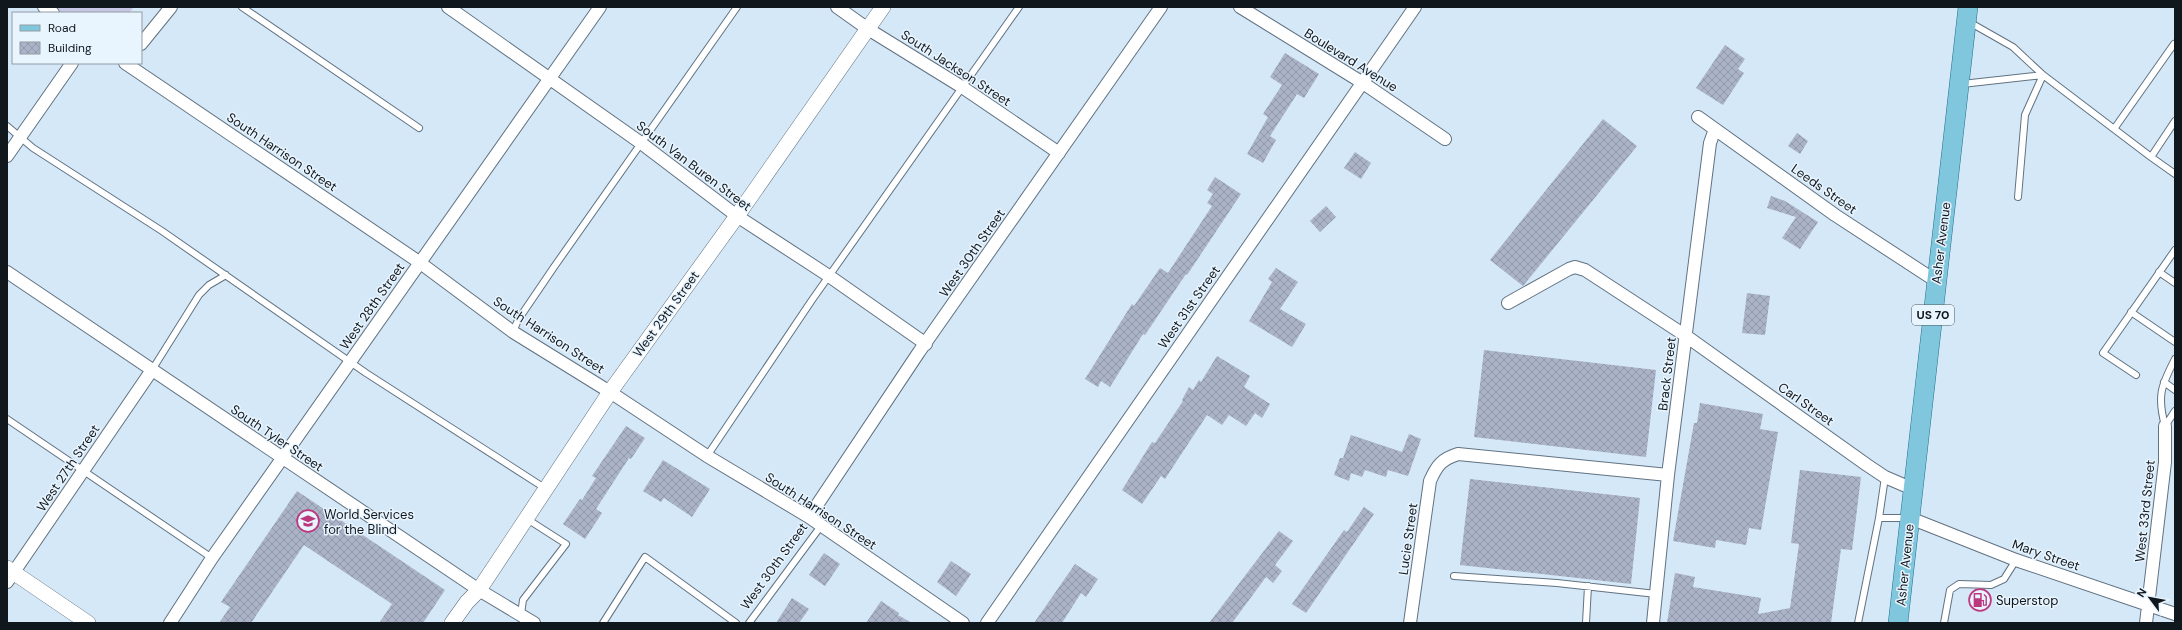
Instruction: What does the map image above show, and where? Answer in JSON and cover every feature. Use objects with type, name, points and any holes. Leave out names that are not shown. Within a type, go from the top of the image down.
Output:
[{"type":"main road","name":"Asher Avenue","points":[[1898,623],[1936,281],[1968,14]]},
{"type":"street","points":[[142,43],[170,7]]},
{"type":"street","name":"South Van Buren Street","points":[[448,7],[641,143],[737,216],[829,276],[926,344]]},
{"type":"street","name":"West 28th Street","points":[[170,623],[212,558],[284,459],[419,262],[600,7]]},
{"type":"street","name":"South Jackson Street","points":[[837,7],[868,29],[962,87],[1059,153]]},
{"type":"street","name":"West 29th Street","points":[[452,623],[467,602],[479,590],[610,392],[737,216],[883,7]]},
{"type":"street","name":"West 30th Street","points":[[809,517],[926,344],[1161,7]]},
{"type":"street","name":"Boulevard Avenue","points":[[1240,7],[1363,84],[1445,140]]},
{"type":"street","name":"West 31st Street","points":[[987,623],[1363,84],[1415,7]]},
{"type":"street","points":[[7,156],[71,64]]},
{"type":"street","name":"South Harrison Street","points":[[128,64],[419,262],[513,332],[610,392],[707,456],[809,517],[963,623]]},
{"type":"street","name":"Leeds Street","points":[[1698,117],[1835,215],[1936,281]]},
{"type":"street","name":"Brack Street","points":[[1653,623],[1668,476],[1710,143],[1715,128]]},
{"type":"street","name":"Carl Street","points":[[1508,303],[1575,267],[1585,270],[1686,336],[1885,477],[1913,489]]},
{"type":"street","name":"South Tyler Street","points":[[7,272],[479,590],[534,623]]},
{"type":"street","name":"West 27th Street","points":[[9,574],[152,370]]},
{"type":"street","name":"West 33rd Street","points":[[2146,623],[2165,462],[2165,426]]},
{"type":"street","name":"Lucie Street","points":[[1410,623],[1430,481],[1441,461],[1458,454],[1668,476]]},
{"type":"street","name":"Mary Street","points":[[1910,518],[2016,560],[2175,614]]},
{"type":"street","points":[[9,574],[88,623]]},
{"type":"lane","points":[[242,7],[419,128]]},
{"type":"lane","points":[[513,332],[518,320],[737,7]]},
{"type":"lane","points":[[707,456],[829,276],[1019,7]]},
{"type":"lane","points":[[1968,14],[2013,47],[2042,75],[2175,174]]},
{"type":"lane","points":[[2114,129],[2175,43]]},
{"type":"lane","points":[[1960,84],[2042,75]]},
{"type":"lane","points":[[2018,197],[2025,115],[2042,75]]},
{"type":"lane","points":[[2151,156],[2175,121]]},
{"type":"lane","points":[[7,126],[33,148],[226,275],[418,408],[540,485],[545,491]]},
{"type":"lane","points":[[2136,375],[2103,352],[2175,250]]},
{"type":"lane","points":[[2159,272],[2175,283]]},
{"type":"lane","points":[[152,370],[199,296],[209,285],[226,275]]},
{"type":"lane","points":[[2131,312],[2175,342]]},
{"type":"lane","points":[[2165,426],[2159,405],[2164,382],[2175,359]]},
{"type":"lane","points":[[2164,382],[2175,390]]},
{"type":"lane","points":[[2165,426],[2175,411]]},
{"type":"lane","points":[[7,419],[212,558]]},
{"type":"lane","points":[[1858,623],[1879,518],[1885,477]]},
{"type":"lane","points":[[1879,518],[1910,518]]},
{"type":"lane","points":[[521,614],[523,600],[566,544],[527,519]]},
{"type":"lane","name":"West 30th Street","points":[[749,623],[821,526]]},
{"type":"lane","points":[[603,623],[646,557],[736,623]]},
{"type":"lane","points":[[1944,623],[1950,590],[1959,584],[1991,585],[2004,579],[2016,560]]},
{"type":"lane","points":[[1454,576],[1588,586],[1656,594]]},
{"type":"lane","points":[[1586,623],[1588,586]]},
{"type":"green space","points":[[44,7],[134,7],[130,12],[52,12]]},
{"type":"building","points":[[1725,45],[1745,59],[1738,69],[1744,73],[1723,105],[1696,88]]},
{"type":"building","points":[[1285,53],[1319,74],[1304,98],[1297,94],[1270,136],[1276,140],[1263,163],[1247,154],[1268,117],[1263,114],[1282,85],[1270,77]]},
{"type":"building","points":[[1603,119],[1637,146],[1523,286],[1490,260]]},
{"type":"building","points":[[1797,133],[1808,141],[1800,154],[1788,146]]},
{"type":"building","points":[[1355,152],[1371,163],[1361,179],[1344,168]]},
{"type":"building","points":[[1215,177],[1241,194],[1145,335],[1143,334],[1110,387],[1101,381],[1098,387],[1085,379],[1132,304],[1134,306],[1160,268],[1168,273],[1212,206],[1207,203],[1213,194],[1207,190]]},
{"type":"building","points":[[1771,196],[1785,201],[1818,222],[1800,249],[1782,238],[1796,217],[1767,208]]},
{"type":"building","points":[[1326,206],[1336,217],[1320,232],[1310,221]]},
{"type":"building","points":[[1276,268],[1298,282],[1280,309],[1306,324],[1292,347],[1249,321],[1272,282],[1268,279]]},
{"type":"building","points":[[1747,293],[1770,296],[1765,335],[1742,333]]},
{"type":"building","points":[[1484,350],[1656,370],[1646,457],[1474,437]]},
{"type":"building","points":[[1217,356],[1250,376],[1244,387],[1270,404],[1262,418],[1255,413],[1246,426],[1229,415],[1222,425],[1207,415],[1165,479],[1161,476],[1142,504],[1122,490],[1152,442],[1155,443],[1183,401],[1182,400],[1189,387],[1193,390],[1199,380],[1201,382]]},
{"type":"building","points":[[1700,403],[1763,414],[1760,429],[1778,432],[1761,530],[1749,528],[1746,545],[1716,540],[1715,548],[1673,541],[1694,423],[1697,423]]},
{"type":"building","points":[[626,426],[645,438],[631,459],[629,458],[596,509],[602,513],[585,539],[563,524],[580,499],[582,500],[596,478],[592,476]]},
{"type":"building","points":[[1409,434],[1421,439],[1408,476],[1388,470],[1386,477],[1365,470],[1362,477],[1351,473],[1349,481],[1334,475],[1340,458],[1343,458],[1351,435],[1402,452]]},
{"type":"building","points":[[663,460],[710,489],[692,517],[664,498],[661,502],[643,491]]},
{"type":"building","points":[[1800,470],[1861,477],[1852,550],[1841,549],[1831,623],[1667,623],[1675,573],[1695,577],[1693,587],[1761,598],[1758,614],[1790,608],[1799,544],[1791,543]]},
{"type":"building","points":[[1470,479],[1640,498],[1631,584],[1460,565]]},
{"type":"building","points":[[297,491],[445,590],[423,623],[379,623],[392,604],[304,545],[251,623],[219,623],[230,607],[221,602]]},
{"type":"building","points":[[1364,507],[1374,514],[1306,613],[1292,604],[1344,530],[1347,532]]},
{"type":"building","points":[[1279,531],[1293,541],[1275,565],[1282,571],[1273,583],[1266,577],[1232,623],[1209,623]]},
{"type":"building","points":[[824,553],[840,564],[825,586],[809,575]]},
{"type":"building","points":[[951,561],[971,574],[956,596],[937,582]]},
{"type":"building","points":[[1075,564],[1098,579],[1086,597],[1081,593],[1062,623],[1034,623]]},
{"type":"building","points":[[792,598],[809,609],[799,623],[776,623]]},
{"type":"building","points":[[881,601],[899,613],[898,615],[912,623],[866,623]]},
{"type":"place","name":"World Services for the Blind","points":[[308,521]]},
{"type":"place","name":"Superstop","points":[[1980,600]]}]
